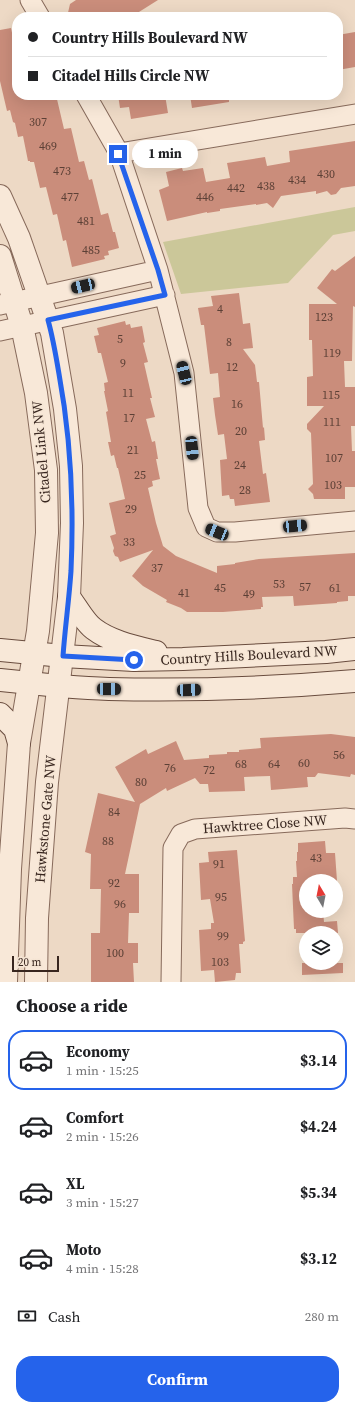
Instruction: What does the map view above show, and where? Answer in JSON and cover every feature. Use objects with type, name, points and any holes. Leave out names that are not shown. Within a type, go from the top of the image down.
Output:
[{"type":"street","points":[[30,0],[37,12]]},
{"type":"street","points":[[89,100],[118,154],[158,270],[165,295],[184,373],[198,508],[206,527],[217,532],[235,532],[355,521]]},
{"type":"street","points":[[118,154],[355,114]]},
{"type":"street","name":"Citadel Link NW","points":[[0,196],[19,238],[52,333],[65,409],[70,466],[72,523],[69,597],[63,656]]},
{"type":"street","name":"Citadel Link NW","points":[[0,256],[7,303],[22,326],[36,394],[46,470],[47,533],[38,631],[34,653]]},
{"type":"street","points":[[7,303],[158,270]]},
{"type":"street","points":[[0,331],[165,295]]},
{"type":"street","points":[[69,597],[94,629],[108,637],[133,646],[183,659]]},
{"type":"street","name":"Country Hills Boulevard NW","points":[[0,650],[63,656],[134,660],[326,652],[355,649]]},
{"type":"street","points":[[6,982],[10,869],[19,743],[34,653]]},
{"type":"street","name":"Hawkstone Gate NW","points":[[36,982],[37,918],[47,782],[63,656]]},
{"type":"street","points":[[0,680],[109,689],[189,690],[355,681]]},
{"type":"street","points":[[0,714],[16,728],[19,743]]},
{"type":"street","name":"Hawktree Close NW","points":[[171,982],[173,848],[181,834],[195,829],[345,818],[355,819]]},
{"type":"shaded area","points":[[355,207],[355,231],[333,235],[288,283],[181,294],[163,242]]},
{"type":"building","points":[[76,0],[158,0],[139,12],[68,12],[70,4]]},
{"type":"building","points":[[11,28],[12,33],[12,100],[57,100],[64,129],[71,128],[79,162],[84,161],[89,180],[92,179],[101,215],[108,213],[113,232],[115,232],[119,248],[108,251],[109,255],[104,256],[105,259],[72,267],[66,240],[63,241],[57,214],[53,215],[46,187],[40,188],[34,162],[28,161],[23,136],[18,137],[10,110],[7,111],[0,81],[0,30]]},
{"type":"building","points":[[355,32],[355,67],[343,69],[343,34]]},
{"type":"building","points":[[119,100],[166,100],[168,113],[131,119],[129,107],[120,108]]},
{"type":"building","points":[[191,100],[229,100],[229,102],[192,108]]},
{"type":"building","points":[[355,141],[355,186],[341,188],[336,194],[331,195],[327,191],[316,194],[316,191],[281,196],[273,208],[267,203],[256,204],[220,209],[220,211],[207,212],[167,221],[159,190],[169,186],[166,172],[182,168],[183,171],[203,168],[206,182],[230,178],[227,163],[265,157],[267,166],[290,162],[289,151]]},
{"type":"building","points":[[355,256],[355,307],[353,306],[352,361],[344,361],[345,387],[355,387],[355,426],[351,426],[352,451],[355,451],[355,487],[345,487],[345,499],[314,499],[313,494],[308,489],[313,484],[311,433],[307,429],[307,424],[324,406],[307,406],[307,377],[313,376],[312,340],[309,340],[309,304],[337,304],[317,288],[332,269],[335,271]]},
{"type":"building","points":[[239,293],[243,324],[250,323],[253,348],[243,349],[255,365],[257,382],[259,382],[265,440],[259,441],[263,474],[266,473],[270,502],[235,506],[234,499],[230,499],[229,495],[222,496],[220,460],[227,459],[224,434],[218,435],[213,398],[220,397],[218,373],[210,374],[204,325],[201,325],[198,308],[213,306],[211,296]]},
{"type":"building","points":[[125,321],[126,325],[130,324],[131,328],[142,326],[145,342],[143,343],[148,362],[144,363],[155,417],[146,419],[152,442],[155,441],[158,459],[156,459],[160,479],[152,481],[153,486],[148,488],[163,546],[176,556],[217,573],[217,566],[259,559],[355,553],[355,596],[348,596],[348,601],[337,603],[294,606],[293,596],[262,597],[263,607],[261,607],[261,609],[223,612],[187,612],[166,602],[167,600],[143,586],[132,576],[153,550],[120,562],[113,551],[114,548],[110,536],[116,534],[109,503],[125,499],[118,468],[114,455],[111,456],[108,442],[111,442],[106,412],[108,411],[104,383],[108,382],[101,353],[98,353],[94,336],[99,335],[97,328]]},
{"type":"building","points":[[331,734],[355,737],[355,775],[351,774],[350,777],[318,773],[315,777],[307,777],[308,787],[271,790],[270,776],[244,777],[245,791],[209,792],[208,784],[200,784],[195,778],[167,791],[166,788],[140,804],[125,874],[139,874],[139,913],[129,913],[128,943],[138,943],[138,963],[133,963],[134,982],[91,982],[91,933],[100,933],[101,889],[90,889],[91,854],[85,852],[98,793],[135,802],[115,767],[146,749],[148,754],[176,741],[184,760],[209,758],[209,755],[227,754],[227,752],[239,752],[239,750],[261,748],[260,738]]},
{"type":"building","points":[[325,841],[326,853],[335,853],[336,874],[299,874],[299,918],[324,918],[324,922],[337,921],[337,926],[299,926],[299,933],[296,933],[296,929],[294,929],[292,884],[293,877],[297,877],[296,861],[298,843]]},
{"type":"building","points":[[237,850],[245,941],[243,944],[239,944],[241,973],[236,973],[235,980],[215,982],[214,970],[201,971],[199,930],[211,929],[211,923],[214,923],[210,899],[201,900],[199,863],[209,862],[208,852]]},
{"type":"building","points":[[302,970],[343,970],[343,973],[302,975]]},
{"type":"route","points":[[118,154],[158,270],[165,295],[48,320],[52,333],[65,409],[70,466],[72,523],[71,571],[63,656],[134,660]]}]
